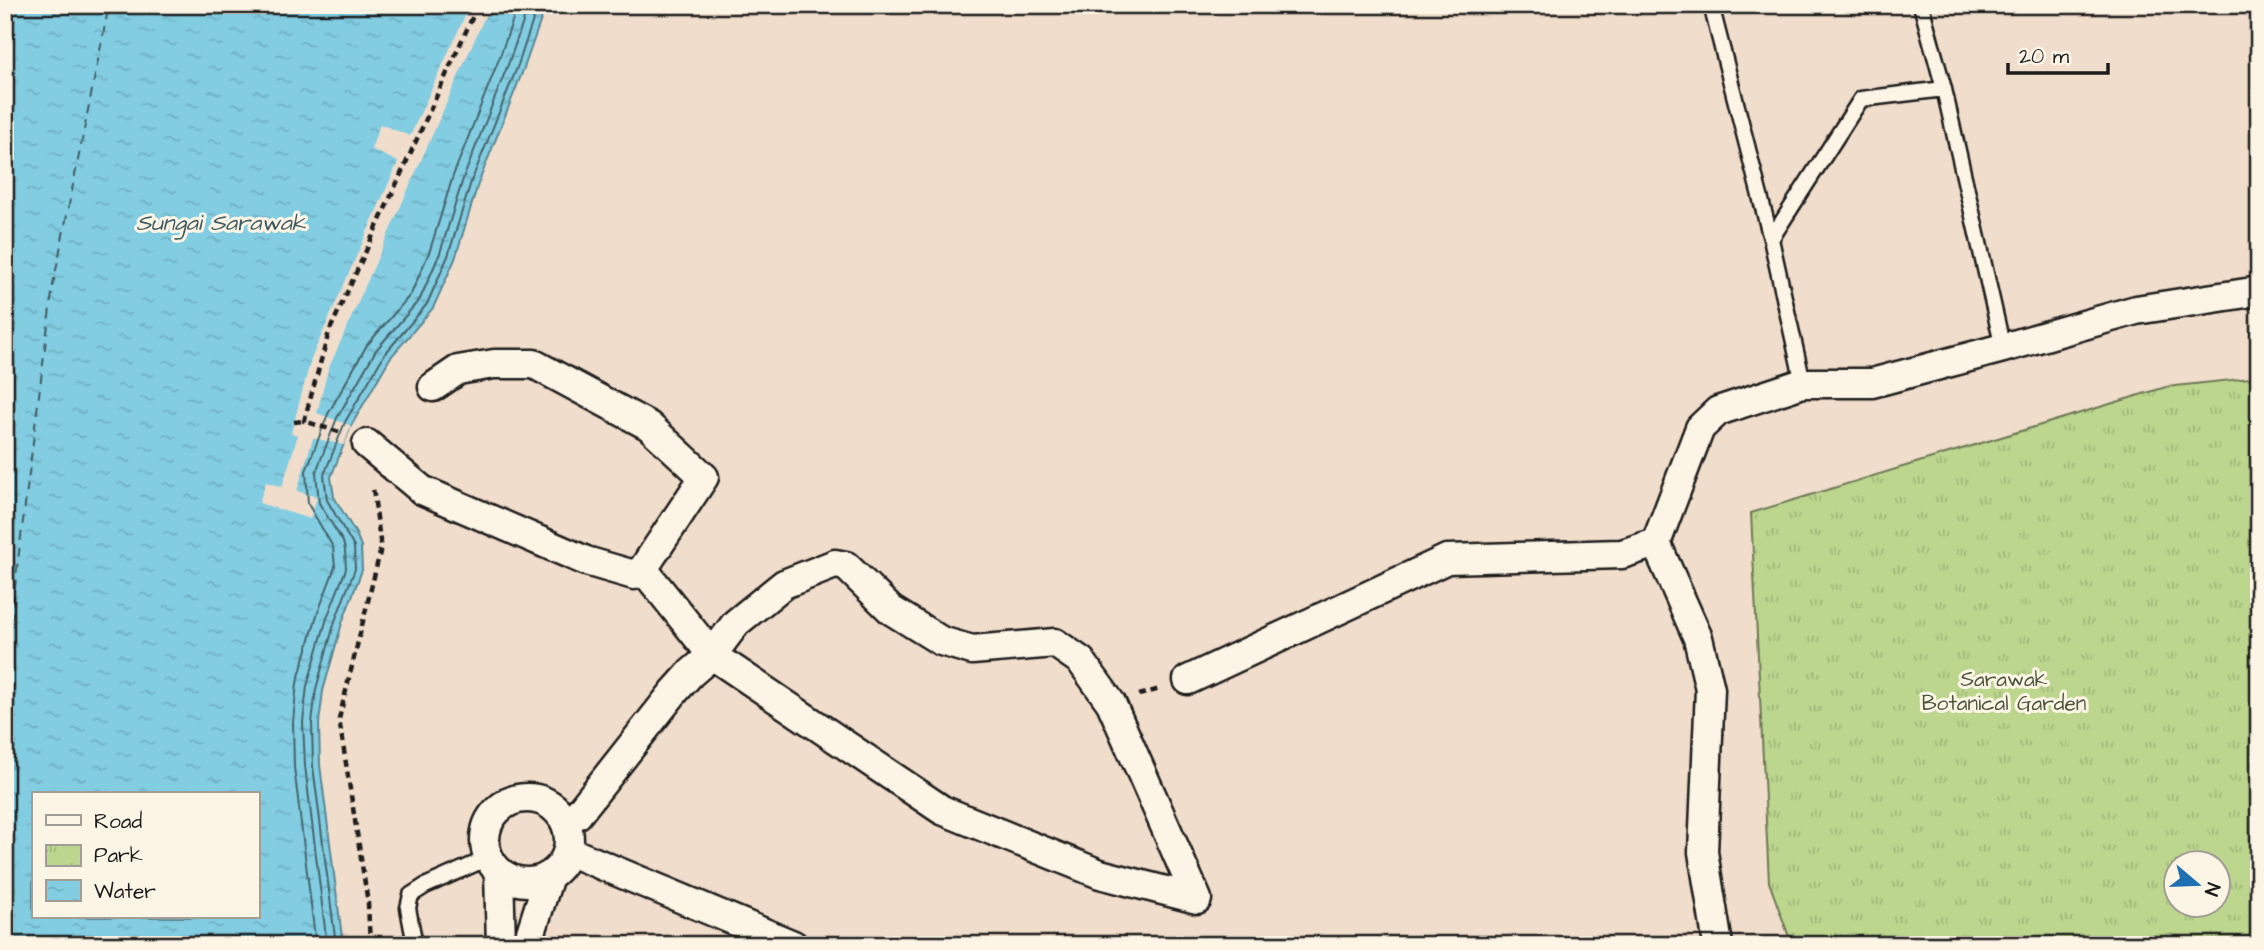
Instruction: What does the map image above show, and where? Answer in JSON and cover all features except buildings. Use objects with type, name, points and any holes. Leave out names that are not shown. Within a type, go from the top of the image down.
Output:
[{"type":"street","points":[[1718,945],[1703,852],[1710,688],[1698,638],[1656,543],[1700,428],[1718,411],[1803,383],[1872,383],[2136,310],[2259,291]]},
{"type":"street","points":[[367,444],[422,489],[586,561],[634,575],[643,569],[704,477],[649,426],[534,365],[494,364],[458,370],[433,387]]},
{"type":"street","points":[[1188,680],[1447,559],[1622,554],[1656,543]]},
{"type":"street","points":[[564,820],[577,815],[674,692],[712,654],[736,623],[784,584],[835,564],[846,566],[891,610],[942,641],[972,650],[1055,643],[1081,661],[1111,703],[1197,899],[1100,874],[942,810],[712,654],[643,569]]},
{"type":"street","points":[[493,865],[515,881],[533,882],[550,876],[561,865],[568,850],[569,835],[564,820],[552,806],[535,798],[517,799],[500,807],[488,822],[484,839],[493,865],[501,945]]},
{"type":"street","points":[[568,850],[793,945]]},
{"type":"street","points":[[527,945],[550,876]]},
{"type":"lane","points":[[1711,5],[1771,239],[1803,383]]},
{"type":"lane","points":[[1921,5],[1944,89],[2003,348]]},
{"type":"lane","points":[[1771,239],[1861,99],[1944,89]]},
{"type":"lane","points":[[415,945],[408,908],[411,895],[425,886],[493,865]]},
{"type":"path","points":[[304,421],[329,332],[478,5]]},
{"type":"path","points":[[294,422],[304,421],[367,444],[381,548],[339,719],[368,903],[370,945]]},
{"type":"path","points":[[1111,703],[1188,680]]},
{"type":"green space","name":"Sarawak Botanical Garden","points":[[2259,377],[2259,945],[1792,945],[1769,882],[1751,513],[2166,387]]},
{"type":"water","name":"Sungai Sarawak","points":[[5,5],[546,5],[478,184],[455,259],[433,308],[390,358],[351,426],[331,477],[334,497],[361,546],[362,570],[342,623],[323,691],[319,723],[320,765],[343,945],[5,945]]},
{"type":"pier","points":[[470,5],[490,5],[328,370],[317,413],[351,426],[344,445],[313,438],[297,491],[317,497],[310,519],[259,503],[266,482],[282,487],[298,435],[291,433],[311,359],[398,162],[371,149],[380,124],[410,136]]},
{"type":"ferry route","points":[[5,684],[53,285],[109,5]]},
{"type":"ferry route","points":[[5,567],[16,568]]}]
